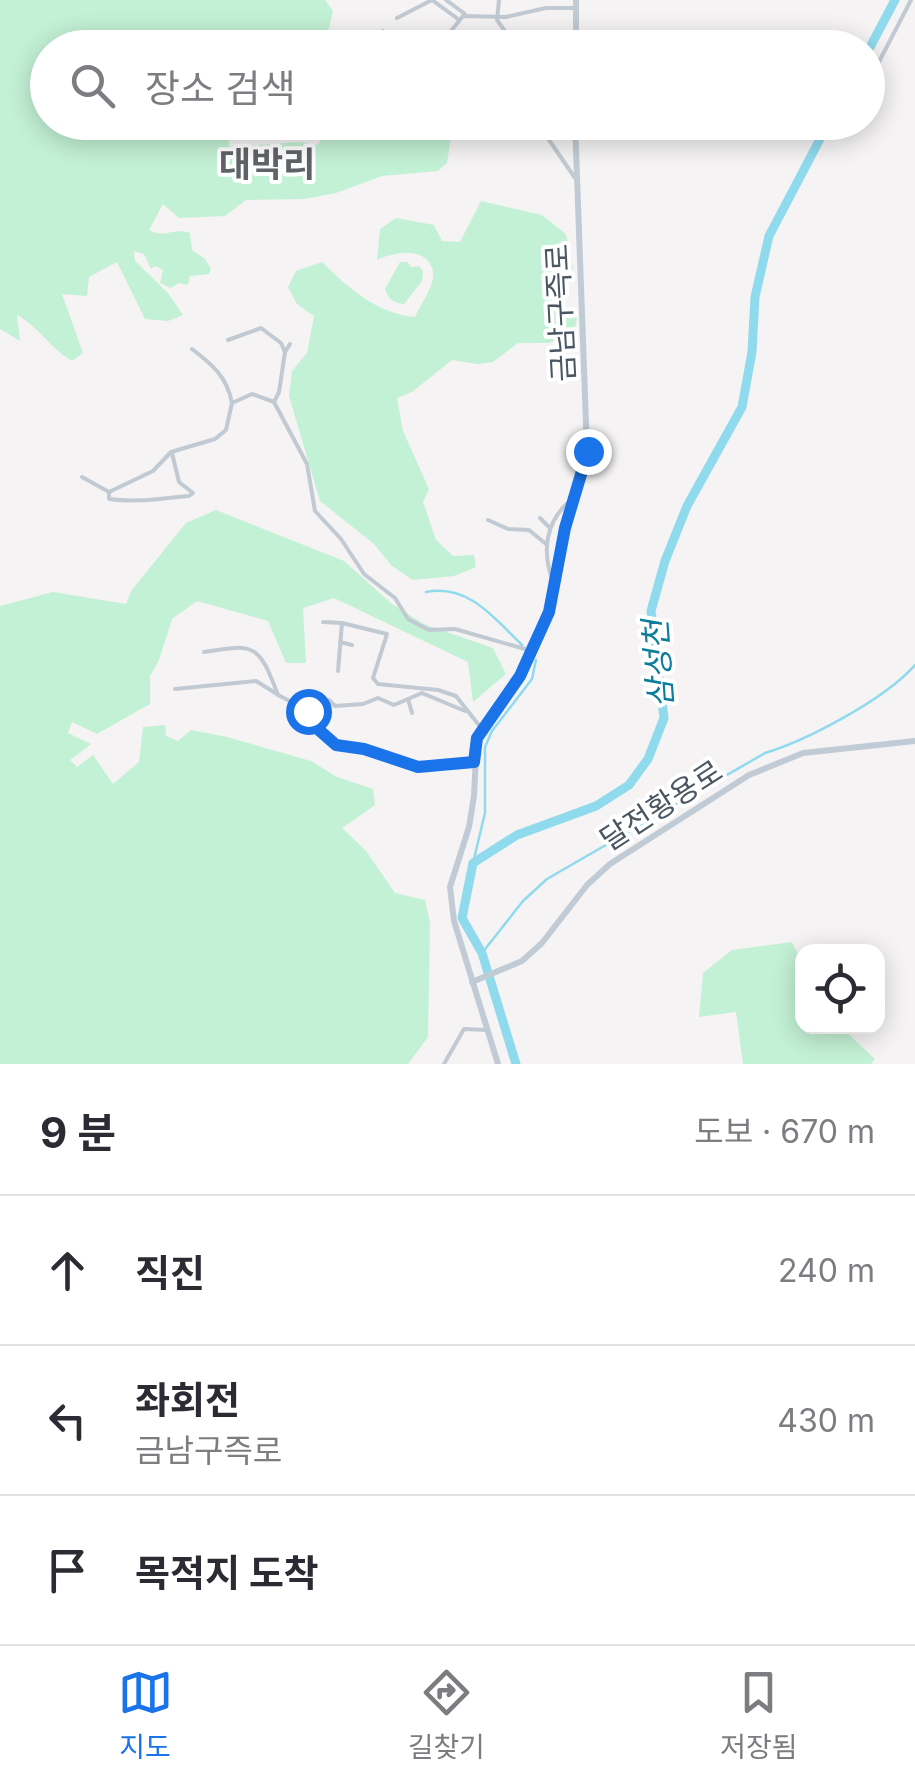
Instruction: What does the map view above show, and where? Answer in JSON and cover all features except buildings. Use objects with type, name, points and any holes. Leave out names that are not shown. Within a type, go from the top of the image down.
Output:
[{"type":"main road","points":[[576,4],[576,30]]},
{"type":"main road","name":"금남구즉로","points":[[498,1064],[450,904],[450,887],[474,796],[477,738],[531,656],[556,588],[572,499],[588,451],[575,140]]},
{"type":"main road","name":"달전황용로","points":[[475,981],[522,961],[610,864],[750,775],[802,753],[915,740]]},
{"type":"street","points":[[398,18],[432,0],[458,20]]},
{"type":"street","points":[[446,0],[470,15]]},
{"type":"street","points":[[500,0],[497,17],[505,30]]},
{"type":"street","points":[[885,50],[911,0]]},
{"type":"street","points":[[451,30],[458,20],[470,15],[497,17],[576,4]]},
{"type":"street","points":[[550,140],[574,178]]},
{"type":"street","points":[[228,340],[260,328],[282,343],[285,352]]},
{"type":"street","points":[[274,402],[280,392],[285,352],[290,344]]},
{"type":"street","points":[[108,492],[153,471],[171,452],[215,439],[226,430],[232,403],[223,376],[192,349]]},
{"type":"street","points":[[232,403],[252,394],[274,402],[306,464],[315,511],[341,538],[364,574],[395,598],[408,618],[429,630],[454,629],[476,634],[525,649],[531,656]]},
{"type":"street","points":[[108,492],[109,499],[138,502],[189,496],[193,493],[178,482],[171,452]]},
{"type":"street","points":[[82,478],[108,492]]},
{"type":"street","points":[[556,588],[546,544],[561,508],[572,499]]},
{"type":"street","points":[[540,518],[550,528]]},
{"type":"street","points":[[488,520],[508,529],[529,530],[546,544]]},
{"type":"street","points":[[323,622],[342,622],[387,634],[373,678],[378,684],[438,690],[456,696],[482,729]]},
{"type":"street","points":[[338,671],[342,622]]},
{"type":"street","points":[[340,642],[352,645]]},
{"type":"street","points":[[204,652],[251,648],[268,669],[278,695]]},
{"type":"street","points":[[176,689],[256,681],[308,711],[319,730],[336,745],[364,749],[418,767],[474,762]]},
{"type":"street","points":[[329,700],[334,706],[348,706],[378,698],[394,705],[422,693],[470,714]]},
{"type":"street","points":[[408,699],[412,713]]},
{"type":"street","points":[[442,1063],[464,1030],[487,1030]]},
{"type":"green space","points":[[0,0],[325,0],[333,11],[328,30],[30,30],[30,140],[229,140],[229,147],[300,142],[318,145],[321,140],[450,140],[447,163],[438,171],[382,176],[336,193],[304,199],[246,200],[225,216],[179,218],[163,204],[149,230],[190,233],[192,250],[205,259],[211,269],[209,274],[190,276],[188,285],[179,283],[171,288],[160,283],[163,270],[155,266],[151,269],[144,254],[134,251],[135,261],[168,293],[183,315],[168,321],[145,319],[117,262],[89,277],[87,296],[62,294],[83,353],[72,361],[17,315],[20,341],[0,329]]},
{"type":"green space","points":[[481,201],[542,215],[566,234],[573,269],[550,288],[552,297],[577,318],[574,333],[549,343],[518,343],[493,362],[452,360],[412,392],[397,398],[403,431],[429,489],[423,502],[436,540],[453,556],[474,555],[476,567],[454,576],[413,580],[320,501],[289,396],[292,371],[307,353],[314,316],[297,304],[288,287],[296,271],[322,262],[376,305],[415,317],[432,283],[430,263],[409,253],[377,260],[380,229],[396,218],[434,225],[442,241],[460,242]]},
{"type":"green space","points":[[400,262],[419,266],[423,271],[422,281],[404,304],[392,300],[385,289]]},
{"type":"green space","points":[[216,510],[344,561],[392,604],[424,624],[493,648],[506,674],[473,702],[468,662],[334,598],[303,608],[306,663],[286,663],[268,621],[197,601],[172,619],[150,676],[150,704],[97,734],[72,722],[68,733],[91,744],[70,760],[77,767],[93,755],[113,784],[139,762],[143,727],[165,725],[166,736],[178,741],[191,730],[227,737],[311,761],[337,777],[373,789],[375,805],[342,828],[366,851],[395,893],[425,900],[430,922],[428,1037],[408,1064],[0,1064],[0,606],[53,592],[126,604],[131,591],[186,523]]},
{"type":"green space","points":[[792,942],[795,1034],[848,1034],[875,1059],[871,1064],[743,1064],[736,1012],[699,1017],[703,973],[732,950]]},
{"type":"waterway","name":"삼성천","points":[[879,30],[895,0]]},
{"type":"waterway","name":"삼성천","points":[[516,1064],[482,953],[462,918],[473,863],[517,835],[596,806],[629,785],[648,759],[664,718],[651,611],[687,506],[742,407],[752,352],[755,297],[769,236],[820,140]]},
{"type":"waterway","points":[[426,592],[441,591],[468,598],[491,614],[522,645]]},
{"type":"waterway","points":[[473,863],[485,813],[485,747],[492,731],[532,679],[536,660]]},
{"type":"waterway","points":[[482,953],[523,901],[547,879],[765,753],[845,717],[915,665]]},
{"type":"district","name":"대박리","points":[[267,164]]},
{"type":"route","points":[[308,711],[319,730],[336,745],[364,749],[418,767],[474,762],[477,738],[520,676],[549,612],[570,507],[588,451]]}]
